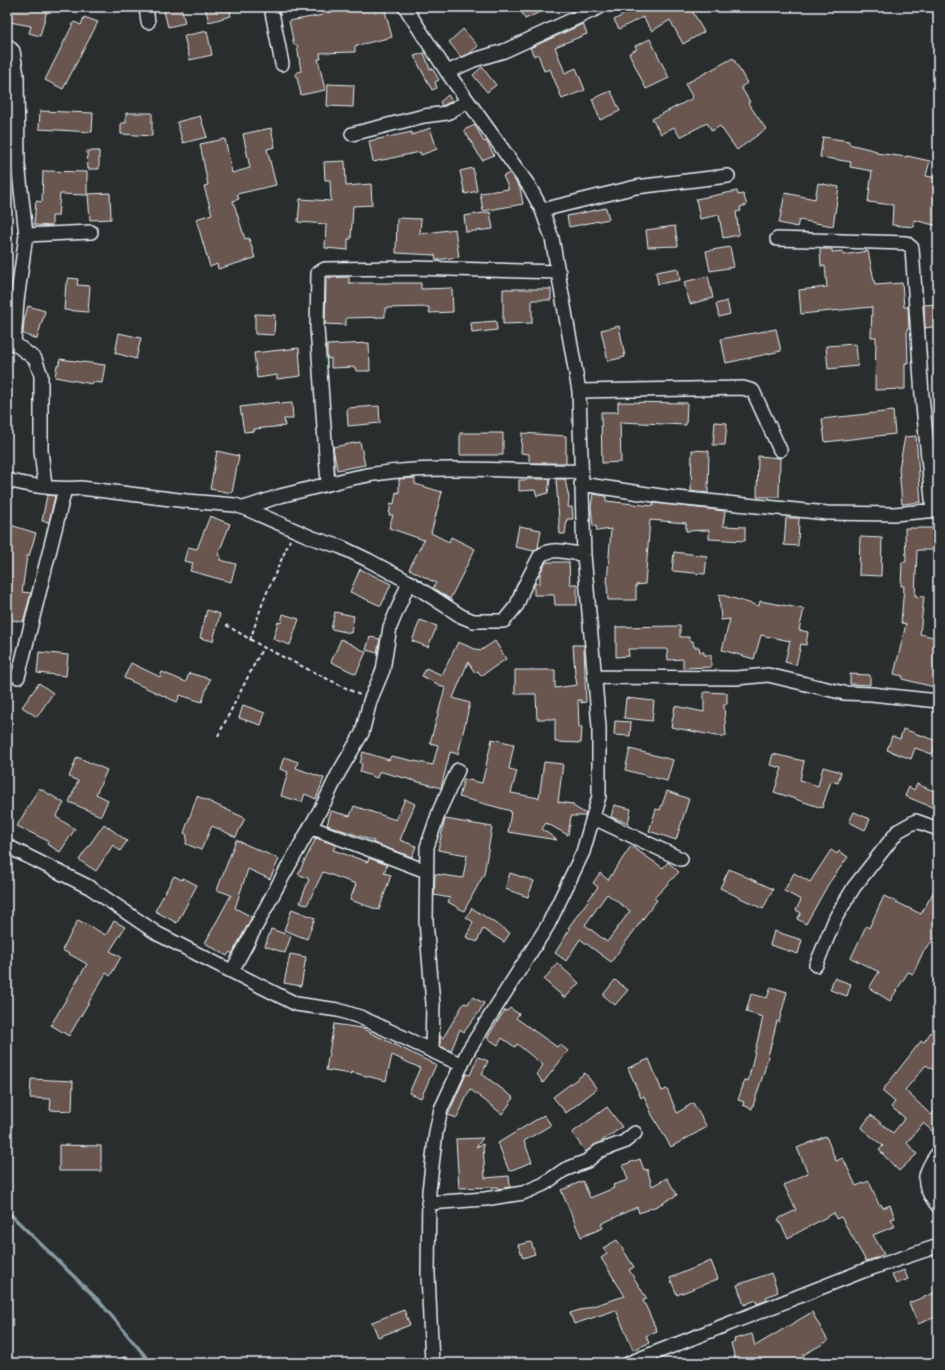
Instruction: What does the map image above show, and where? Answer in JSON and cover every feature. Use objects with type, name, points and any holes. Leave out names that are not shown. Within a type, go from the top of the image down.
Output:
[{"type":"street","points":[[146,7],[148,22]]},
{"type":"street","points":[[271,7],[282,64]]},
{"type":"street","points":[[406,7],[447,72],[529,186],[542,210],[552,238],[579,391],[580,471],[584,555],[596,677],[599,728],[599,796],[594,818],[583,852],[548,925],[468,1051],[441,1109],[436,1132],[428,1203],[428,1274],[432,1363]]},
{"type":"street","points":[[447,72],[474,60],[504,51],[600,7]]},
{"type":"street","points":[[7,45],[13,51],[17,75],[18,163],[26,235],[11,343],[35,359],[41,375],[41,450],[44,486]]},
{"type":"street","points":[[352,134],[424,116],[447,113],[468,101]]},
{"type":"street","points":[[542,210],[636,187],[728,176]]},
{"type":"street","points":[[26,235],[91,232]]},
{"type":"street","points":[[581,484],[667,496],[827,513],[894,514],[936,510],[922,395],[912,248],[906,243],[777,239]]},
{"type":"street","points":[[328,484],[317,328],[318,273],[325,269],[413,268],[559,272]]},
{"type":"street","points":[[579,391],[743,388],[753,391],[780,450]]},
{"type":"street","points":[[244,508],[280,496],[345,479],[400,470],[472,468],[550,472],[580,471]]},
{"type":"street","points":[[7,480],[28,485],[65,489],[81,488],[187,501],[235,505],[294,530],[341,547],[409,582],[461,616],[473,621],[504,621],[517,605],[523,589],[540,556],[551,550],[584,555]]},
{"type":"street","points":[[18,677],[65,489]]},
{"type":"street","points":[[232,971],[338,774],[362,733],[370,700],[383,670],[390,627],[409,582]]},
{"type":"street","points":[[596,677],[736,678],[768,675],[844,693],[871,694],[938,701]]},
{"type":"street","points":[[432,1051],[433,1004],[426,921],[427,847],[440,809],[458,770]]},
{"type":"street","points":[[594,818],[681,859]]},
{"type":"street","points":[[816,965],[843,904],[898,831],[916,821],[938,830]]},
{"type":"street","points":[[310,827],[426,871]]},
{"type":"street","points":[[7,846],[88,887],[158,934],[296,1004],[338,1010],[360,1017],[462,1065]]},
{"type":"street","points":[[428,1203],[485,1199],[523,1193],[544,1184],[564,1170],[587,1161],[599,1151],[624,1142],[635,1133]]},
{"type":"street","points":[[938,1153],[926,1173],[924,1181],[927,1191],[938,1206]]},
{"type":"street","points":[[629,1363],[843,1279],[938,1246]]},
{"type":"path","points":[[250,640],[264,599],[294,530]]},
{"type":"path","points":[[226,625],[262,647],[370,700]]},
{"type":"path","points":[[218,736],[262,647]]},
{"type":"building","points":[[13,7],[48,7],[40,36],[29,33],[31,26],[10,22]]},
{"type":"building","points":[[163,7],[181,7],[185,23],[168,27]]},
{"type":"building","points":[[205,7],[229,7],[231,16],[209,22]]},
{"type":"building","points":[[322,7],[384,7],[392,37],[355,46],[355,52],[320,53],[321,59],[318,59],[325,90],[301,95],[296,73],[301,71],[297,45],[294,45],[289,21],[323,15]]},
{"type":"building","points":[[529,7],[551,7],[525,19],[521,11]]},
{"type":"building","points":[[637,7],[690,7],[704,32],[683,44],[670,20],[652,31],[643,17],[619,29],[614,20]]},
{"type":"building","points":[[84,17],[98,22],[63,89],[45,80],[74,22],[81,25]]},
{"type":"building","points":[[583,24],[587,34],[555,47],[565,73],[576,68],[585,90],[562,99],[550,69],[544,71],[538,54],[534,56],[530,48]]},
{"type":"building","points":[[463,29],[478,46],[469,54],[461,57],[449,42]]},
{"type":"building","points":[[207,31],[212,55],[190,60],[184,36]]},
{"type":"building","points":[[650,39],[669,78],[646,89],[629,53],[637,49],[635,46]]},
{"type":"building","points":[[424,53],[430,69],[432,68],[439,80],[435,82],[437,88],[432,90],[414,56]]},
{"type":"building","points":[[733,58],[747,83],[741,87],[750,102],[748,103],[766,129],[737,150],[720,126],[712,131],[707,123],[680,137],[674,127],[661,134],[652,119],[693,98],[685,84]]},
{"type":"building","points":[[482,67],[496,85],[487,92],[473,75]]},
{"type":"building","points":[[328,84],[354,85],[353,107],[327,106]]},
{"type":"building","points":[[611,91],[620,111],[600,120],[592,99]]},
{"type":"building","points":[[448,95],[452,101],[442,106],[440,102]]},
{"type":"building","points":[[40,111],[93,113],[92,132],[39,129]]},
{"type":"building","points":[[126,113],[152,113],[152,136],[121,134],[121,123],[126,123]]},
{"type":"building","points":[[200,116],[207,137],[183,143],[177,122]]},
{"type":"building","points":[[475,125],[484,142],[486,141],[494,155],[482,160],[464,130]]},
{"type":"building","points":[[271,128],[275,147],[267,149],[276,185],[237,194],[239,199],[233,201],[245,239],[249,238],[255,258],[218,269],[217,264],[210,267],[196,219],[212,214],[204,186],[208,185],[200,144],[225,139],[232,173],[250,168],[243,134]]},
{"type":"building","points":[[430,128],[437,149],[421,155],[420,152],[373,162],[369,141],[412,132],[412,135]]},
{"type":"building","points":[[823,137],[849,141],[849,144],[877,151],[876,153],[907,156],[930,161],[926,176],[938,178],[938,226],[914,220],[914,227],[892,225],[893,205],[868,202],[872,171],[850,167],[851,162],[820,157]]},
{"type":"building","points":[[87,151],[99,151],[99,169],[88,169]]},
{"type":"building","points":[[345,161],[346,186],[371,184],[372,205],[353,206],[351,239],[348,239],[348,250],[325,248],[326,224],[298,222],[300,199],[331,201],[330,180],[325,180],[324,162]]},
{"type":"building","points":[[473,168],[477,191],[465,194],[460,171]]},
{"type":"building","points":[[43,171],[87,172],[87,195],[60,194],[58,216],[52,216],[52,226],[34,225],[36,201],[42,202]]},
{"type":"building","points":[[510,173],[520,188],[523,204],[483,211],[480,193],[509,189],[503,176]]},
{"type":"building","points":[[818,183],[839,187],[833,226],[799,220],[797,227],[779,223],[785,193],[815,199]]},
{"type":"building","points":[[737,191],[738,195],[743,194],[747,205],[740,207],[741,211],[736,212],[739,235],[723,238],[719,215],[700,219],[696,199]]},
{"type":"building","points":[[110,193],[111,219],[90,220],[88,194]]},
{"type":"building","points":[[606,208],[609,219],[569,227],[567,216]]},
{"type":"building","points":[[490,212],[493,229],[466,232],[464,216]]},
{"type":"building","points":[[397,218],[421,219],[420,234],[455,229],[459,257],[436,260],[435,255],[396,253]]},
{"type":"building","points":[[675,226],[678,246],[648,247],[646,230]]},
{"type":"building","points":[[730,247],[734,267],[710,271],[706,251]]},
{"type":"building","points":[[820,249],[832,249],[832,252],[843,251],[843,255],[868,251],[875,285],[902,283],[904,307],[908,307],[909,329],[907,329],[908,363],[905,363],[905,389],[875,390],[876,337],[871,337],[872,307],[801,314],[799,290],[827,287],[825,266],[821,266]]},
{"type":"building","points":[[678,268],[680,280],[658,284],[656,272]]},
{"type":"building","points":[[708,276],[713,298],[690,304],[684,282]]},
{"type":"building","points":[[349,277],[349,283],[421,283],[421,289],[452,288],[453,312],[429,313],[429,307],[385,308],[385,317],[346,318],[346,325],[325,324],[326,278]]},
{"type":"building","points":[[68,278],[78,279],[77,285],[90,286],[88,312],[64,310],[66,283],[68,283]]},
{"type":"building","points":[[503,289],[551,289],[551,300],[532,300],[532,323],[503,324]]},
{"type":"building","points":[[727,301],[730,314],[719,317],[716,304]]},
{"type":"building","points":[[938,304],[938,326],[925,328],[924,305]]},
{"type":"building","points":[[28,306],[45,311],[37,339],[23,334],[24,321]]},
{"type":"building","points":[[255,314],[275,315],[274,335],[255,334]]},
{"type":"building","points":[[496,321],[497,330],[472,333],[471,323]]},
{"type":"building","points":[[619,326],[625,357],[608,361],[601,330]]},
{"type":"building","points":[[776,329],[781,351],[726,363],[721,339]]},
{"type":"building","points":[[119,333],[141,338],[136,359],[115,353]]},
{"type":"building","points":[[369,343],[370,371],[356,371],[355,367],[331,368],[331,358],[327,359],[327,345]]},
{"type":"building","points":[[856,344],[858,366],[828,369],[826,346]]},
{"type":"building","points":[[299,348],[301,376],[277,379],[277,375],[257,378],[254,353]]},
{"type":"building","points":[[60,359],[105,365],[102,383],[92,382],[92,384],[55,377],[57,365],[59,365]]},
{"type":"building","points":[[279,402],[280,404],[292,403],[293,419],[284,419],[285,426],[254,429],[255,431],[244,432],[240,407]]},
{"type":"building","points":[[618,402],[687,403],[686,425],[620,422],[621,462],[602,463],[601,412],[618,412]]},
{"type":"building","points":[[379,406],[380,423],[348,426],[347,408]]},
{"type":"building","points":[[893,411],[895,434],[825,442],[822,419]]},
{"type":"building","points":[[715,422],[727,423],[725,445],[713,445]]},
{"type":"building","points":[[460,433],[503,433],[503,455],[460,455]]},
{"type":"building","points":[[522,433],[566,436],[566,463],[529,463],[529,454],[521,453]]},
{"type":"building","points":[[916,436],[921,502],[902,504],[899,468],[905,437]]},
{"type":"building","points":[[360,442],[365,465],[337,470],[333,447]]},
{"type":"building","points":[[692,450],[709,451],[708,493],[691,491]]},
{"type":"building","points":[[217,451],[239,456],[232,493],[210,489]]},
{"type":"building","points":[[758,456],[780,458],[779,497],[757,497]]},
{"type":"building","points":[[415,478],[415,484],[442,492],[431,533],[449,542],[451,537],[475,549],[450,599],[433,588],[436,583],[409,569],[424,540],[389,528],[393,515],[389,515],[391,503],[394,504],[396,492],[399,493],[399,479]]},
{"type":"building","points":[[550,479],[548,493],[537,496],[535,490],[519,491],[519,480]]},
{"type":"building","points":[[556,479],[565,479],[569,498],[568,507],[572,507],[573,519],[567,519],[565,534],[560,534]]},
{"type":"building","points":[[593,494],[606,496],[606,501],[653,506],[654,503],[725,511],[723,526],[745,527],[745,541],[709,539],[709,530],[686,531],[686,523],[650,520],[645,584],[636,585],[636,600],[608,600],[607,584],[611,529],[597,531],[596,526],[593,526],[591,507]]},
{"type":"building","points":[[47,495],[55,496],[49,522],[42,521]]},
{"type":"building","points":[[210,516],[230,524],[218,555],[221,556],[220,560],[236,564],[231,582],[190,571],[193,563],[184,561],[188,547],[197,549]]},
{"type":"building","points":[[786,518],[799,518],[798,546],[784,545]]},
{"type":"building","points":[[7,524],[36,533],[29,556],[27,556],[22,592],[31,593],[23,622],[7,619]]},
{"type":"building","points":[[519,526],[541,530],[538,548],[534,551],[515,547]]},
{"type":"building","points":[[905,528],[935,528],[935,550],[917,550],[915,596],[924,597],[920,634],[938,638],[938,669],[934,687],[902,679],[903,676],[894,674],[906,624],[901,623],[904,586],[901,586],[902,562],[906,562]]},
{"type":"building","points":[[860,537],[882,538],[881,576],[859,575]]},
{"type":"building","points":[[674,552],[707,556],[705,574],[672,571]]},
{"type":"building","points":[[546,562],[569,562],[570,584],[577,584],[577,605],[555,605],[554,595],[534,595],[534,584],[540,583],[540,573]]},
{"type":"building","points":[[360,569],[391,584],[381,606],[350,592]]},
{"type":"building","points":[[719,594],[759,606],[760,601],[804,609],[799,630],[808,632],[806,645],[801,644],[796,665],[785,662],[790,641],[761,635],[754,659],[722,650],[730,619],[721,620]]},
{"type":"building","points":[[207,610],[220,614],[213,641],[200,638]]},
{"type":"building","points":[[335,612],[354,616],[351,633],[331,629]]},
{"type":"building","points":[[283,614],[299,619],[290,645],[273,639],[278,622],[281,623]]},
{"type":"building","points":[[420,620],[437,626],[428,647],[412,641]]},
{"type":"building","points":[[680,626],[680,637],[689,637],[689,641],[693,641],[694,647],[699,647],[700,652],[704,652],[704,655],[711,655],[711,667],[683,668],[683,659],[668,660],[667,649],[628,649],[629,656],[616,657],[616,627]]},
{"type":"building","points":[[370,637],[380,639],[377,653],[366,650]]},
{"type":"building","points":[[341,639],[366,652],[356,674],[331,662]]},
{"type":"building","points":[[495,641],[506,659],[481,676],[478,671],[475,673],[468,662],[453,698],[470,703],[458,754],[450,752],[441,788],[382,772],[379,772],[377,778],[360,772],[362,764],[360,763],[363,752],[389,760],[391,756],[433,765],[438,745],[430,743],[445,688],[422,676],[426,668],[442,675],[458,642],[480,651]]},
{"type":"building","points":[[573,645],[584,645],[586,702],[581,703],[581,700],[578,700],[579,727],[582,727],[581,743],[555,742],[555,719],[537,719],[536,694],[515,694],[515,670],[555,670],[555,688],[577,685]]},
{"type":"building","points":[[39,652],[68,655],[66,676],[37,673]]},
{"type":"building","points":[[131,663],[160,677],[162,672],[186,682],[189,673],[210,679],[202,702],[180,695],[177,702],[124,678]]},
{"type":"building","points":[[850,674],[870,675],[870,685],[850,684]]},
{"type":"building","points":[[39,683],[53,693],[37,717],[22,707]]},
{"type":"building","points":[[704,692],[727,693],[727,704],[724,704],[726,736],[716,736],[671,727],[675,706],[704,712]]},
{"type":"building","points":[[626,698],[654,701],[652,721],[624,718]]},
{"type":"building","points":[[243,705],[265,713],[261,725],[239,718]]},
{"type":"building","points":[[615,721],[631,722],[630,736],[614,735]]},
{"type":"building","points":[[903,729],[937,741],[932,754],[915,748],[911,759],[887,750],[892,736],[900,739]]},
{"type":"building","points":[[492,739],[514,744],[509,769],[517,771],[511,793],[539,798],[544,762],[563,764],[558,802],[573,804],[573,806],[586,814],[585,816],[571,816],[568,835],[546,823],[542,829],[557,840],[508,832],[511,811],[459,797],[464,779],[482,783]]},
{"type":"building","points":[[630,749],[673,760],[667,781],[625,770]]},
{"type":"building","points":[[773,754],[804,761],[800,780],[818,786],[823,767],[841,772],[838,783],[831,781],[822,808],[774,792],[782,768],[770,765]]},
{"type":"building","points":[[77,757],[107,770],[96,794],[108,800],[101,816],[69,802],[78,781],[69,777]]},
{"type":"building","points":[[284,757],[298,762],[296,768],[324,778],[316,799],[305,794],[302,802],[281,796],[288,772],[280,769]]},
{"type":"building","points":[[917,784],[936,792],[933,797],[938,799],[934,808],[905,796],[909,787],[914,790]]},
{"type":"building","points":[[39,788],[64,803],[56,817],[75,829],[60,852],[47,844],[48,841],[17,826]]},
{"type":"building","points":[[667,791],[689,799],[676,840],[649,831],[656,809],[660,810]]},
{"type":"building","points":[[197,796],[245,818],[236,837],[212,826],[201,850],[186,844],[187,835],[184,833]]},
{"type":"building","points":[[405,799],[415,804],[400,840],[416,846],[412,857],[373,843],[374,841],[327,825],[331,811],[350,816],[354,806],[396,820]]},
{"type":"building","points":[[614,805],[631,809],[628,823],[611,817]]},
{"type":"building","points":[[854,812],[870,819],[865,830],[849,822]]},
{"type":"building","points":[[445,819],[492,827],[484,874],[464,911],[448,902],[450,898],[434,895],[435,874],[463,878],[467,855],[438,850]]},
{"type":"building","points":[[104,824],[127,841],[120,851],[113,845],[96,871],[79,860]]},
{"type":"building","points":[[316,838],[336,845],[333,850],[368,862],[369,858],[387,865],[384,873],[391,875],[379,910],[350,900],[356,884],[323,872],[307,905],[300,903],[309,879],[298,874]]},
{"type":"building","points":[[236,840],[279,859],[270,879],[248,869],[235,908],[252,917],[232,954],[230,952],[227,956],[205,943],[231,895],[217,890]]},
{"type":"building","points":[[631,846],[663,868],[668,862],[679,872],[654,898],[657,900],[611,962],[580,939],[566,961],[555,953],[570,929],[568,928],[598,887],[593,883],[600,873],[608,880]],"holes":[[[607,894],[630,911],[607,942],[585,925]]]},
{"type":"building","points":[[831,850],[837,854],[839,851],[848,857],[829,883],[806,924],[797,919],[801,913],[796,910],[801,900],[784,891],[794,873],[810,882]]},
{"type":"building","points":[[729,869],[773,889],[763,909],[720,888]]},
{"type":"building","points":[[510,873],[534,881],[528,897],[505,889]]},
{"type":"building","points":[[174,876],[182,880],[183,878],[197,885],[177,923],[155,911]]},
{"type":"building","points":[[938,884],[938,935],[924,950],[913,974],[908,972],[890,1001],[869,988],[879,972],[851,958],[866,926],[869,928],[884,896],[921,914]]},
{"type":"building","points":[[472,908],[510,933],[504,942],[483,929],[477,942],[466,937],[473,922],[466,917]]},
{"type":"building","points":[[292,909],[315,918],[307,939],[284,930]]},
{"type":"building","points":[[78,920],[106,935],[114,921],[125,927],[110,951],[121,957],[110,976],[106,973],[69,1036],[51,1025],[87,964],[62,950]]},
{"type":"building","points":[[271,929],[291,936],[285,953],[265,946]]},
{"type":"building","points":[[774,931],[802,940],[798,954],[770,945]]},
{"type":"building","points":[[290,954],[306,957],[301,986],[284,983]]},
{"type":"building","points":[[557,963],[579,983],[565,998],[544,980]]},
{"type":"building","points":[[834,978],[851,984],[847,996],[830,990]]},
{"type":"building","points":[[615,980],[628,990],[615,1005],[603,995]]},
{"type":"building","points":[[771,987],[787,992],[779,1022],[777,1021],[764,1072],[752,1109],[743,1105],[744,1102],[738,1100],[745,1080],[748,1081],[763,1017],[746,1012],[751,994],[767,998]]},
{"type":"building","points":[[472,997],[484,1003],[479,1012],[464,1032],[460,1029],[451,1051],[440,1046],[440,1036],[443,1038],[464,1003],[468,1004]]},
{"type":"building","points":[[510,1008],[519,1014],[516,1018],[557,1047],[560,1044],[568,1051],[543,1083],[537,1074],[543,1065],[517,1044],[515,1047],[502,1038],[498,1045],[487,1038],[505,1010],[507,1011]]},
{"type":"building","points":[[334,1024],[361,1028],[436,1065],[421,1098],[409,1093],[420,1068],[392,1055],[386,1081],[351,1072],[351,1074],[326,1070]]},
{"type":"building","points":[[931,1032],[938,1037],[938,1073],[926,1065],[905,1090],[931,1115],[938,1107],[938,1136],[923,1123],[907,1143],[917,1154],[899,1171],[879,1150],[883,1146],[861,1128],[871,1115],[893,1133],[905,1118],[891,1107],[895,1102],[882,1091],[921,1041],[924,1042]]},
{"type":"building","points":[[478,1057],[488,1061],[482,1074],[514,1098],[502,1114],[470,1089],[457,1118],[448,1115],[466,1074],[470,1075]]},
{"type":"building","points":[[649,1059],[662,1091],[667,1089],[677,1113],[693,1103],[707,1127],[671,1147],[652,1115],[644,1096],[641,1098],[628,1068]]},
{"type":"building","points":[[585,1073],[597,1089],[566,1113],[553,1097]]},
{"type":"building","points":[[31,1079],[73,1081],[72,1111],[50,1110],[51,1099],[30,1098]]},
{"type":"building","points":[[607,1107],[622,1127],[586,1152],[572,1133]]},
{"type":"building","points":[[544,1115],[551,1125],[524,1141],[532,1162],[509,1171],[498,1143]]},
{"type":"building","points":[[826,1136],[836,1161],[843,1158],[856,1186],[869,1181],[879,1205],[881,1204],[883,1208],[890,1205],[895,1218],[891,1219],[895,1226],[873,1235],[884,1254],[876,1258],[866,1261],[841,1217],[836,1219],[834,1213],[788,1238],[778,1219],[796,1210],[784,1185],[808,1173],[797,1148]]},
{"type":"building","points":[[483,1138],[476,1147],[483,1144],[485,1178],[509,1176],[510,1187],[498,1189],[498,1187],[459,1188],[456,1139]]},
{"type":"building","points":[[59,1145],[101,1146],[101,1171],[59,1171]]},
{"type":"building","points":[[640,1159],[644,1170],[647,1169],[652,1186],[667,1178],[677,1195],[657,1206],[639,1213],[637,1207],[601,1224],[603,1228],[581,1237],[561,1190],[583,1181],[590,1198],[614,1188],[613,1185],[628,1180],[623,1165]]},
{"type":"building","points":[[617,1240],[634,1267],[629,1270],[647,1299],[643,1300],[657,1331],[646,1336],[649,1343],[633,1350],[616,1310],[574,1324],[570,1313],[625,1296],[601,1258],[607,1254],[603,1248]]},
{"type":"building","points":[[531,1242],[535,1254],[523,1258],[518,1245]]},
{"type":"building","points":[[711,1261],[718,1279],[677,1295],[670,1278]]},
{"type":"building","points":[[904,1270],[908,1279],[896,1284],[892,1275]]},
{"type":"building","points":[[771,1273],[778,1292],[766,1297],[767,1300],[757,1304],[756,1300],[744,1305],[737,1285]]},
{"type":"building","points":[[934,1293],[938,1303],[938,1316],[918,1324],[909,1303]]},
{"type":"building","points":[[404,1310],[410,1325],[378,1337],[372,1322]]},
{"type":"building","points":[[812,1312],[828,1341],[803,1355],[808,1363],[736,1363],[731,1343],[735,1342],[734,1339],[752,1334],[755,1346]]},
{"type":"waterway","points":[[7,1211],[99,1301],[151,1363]]}]
